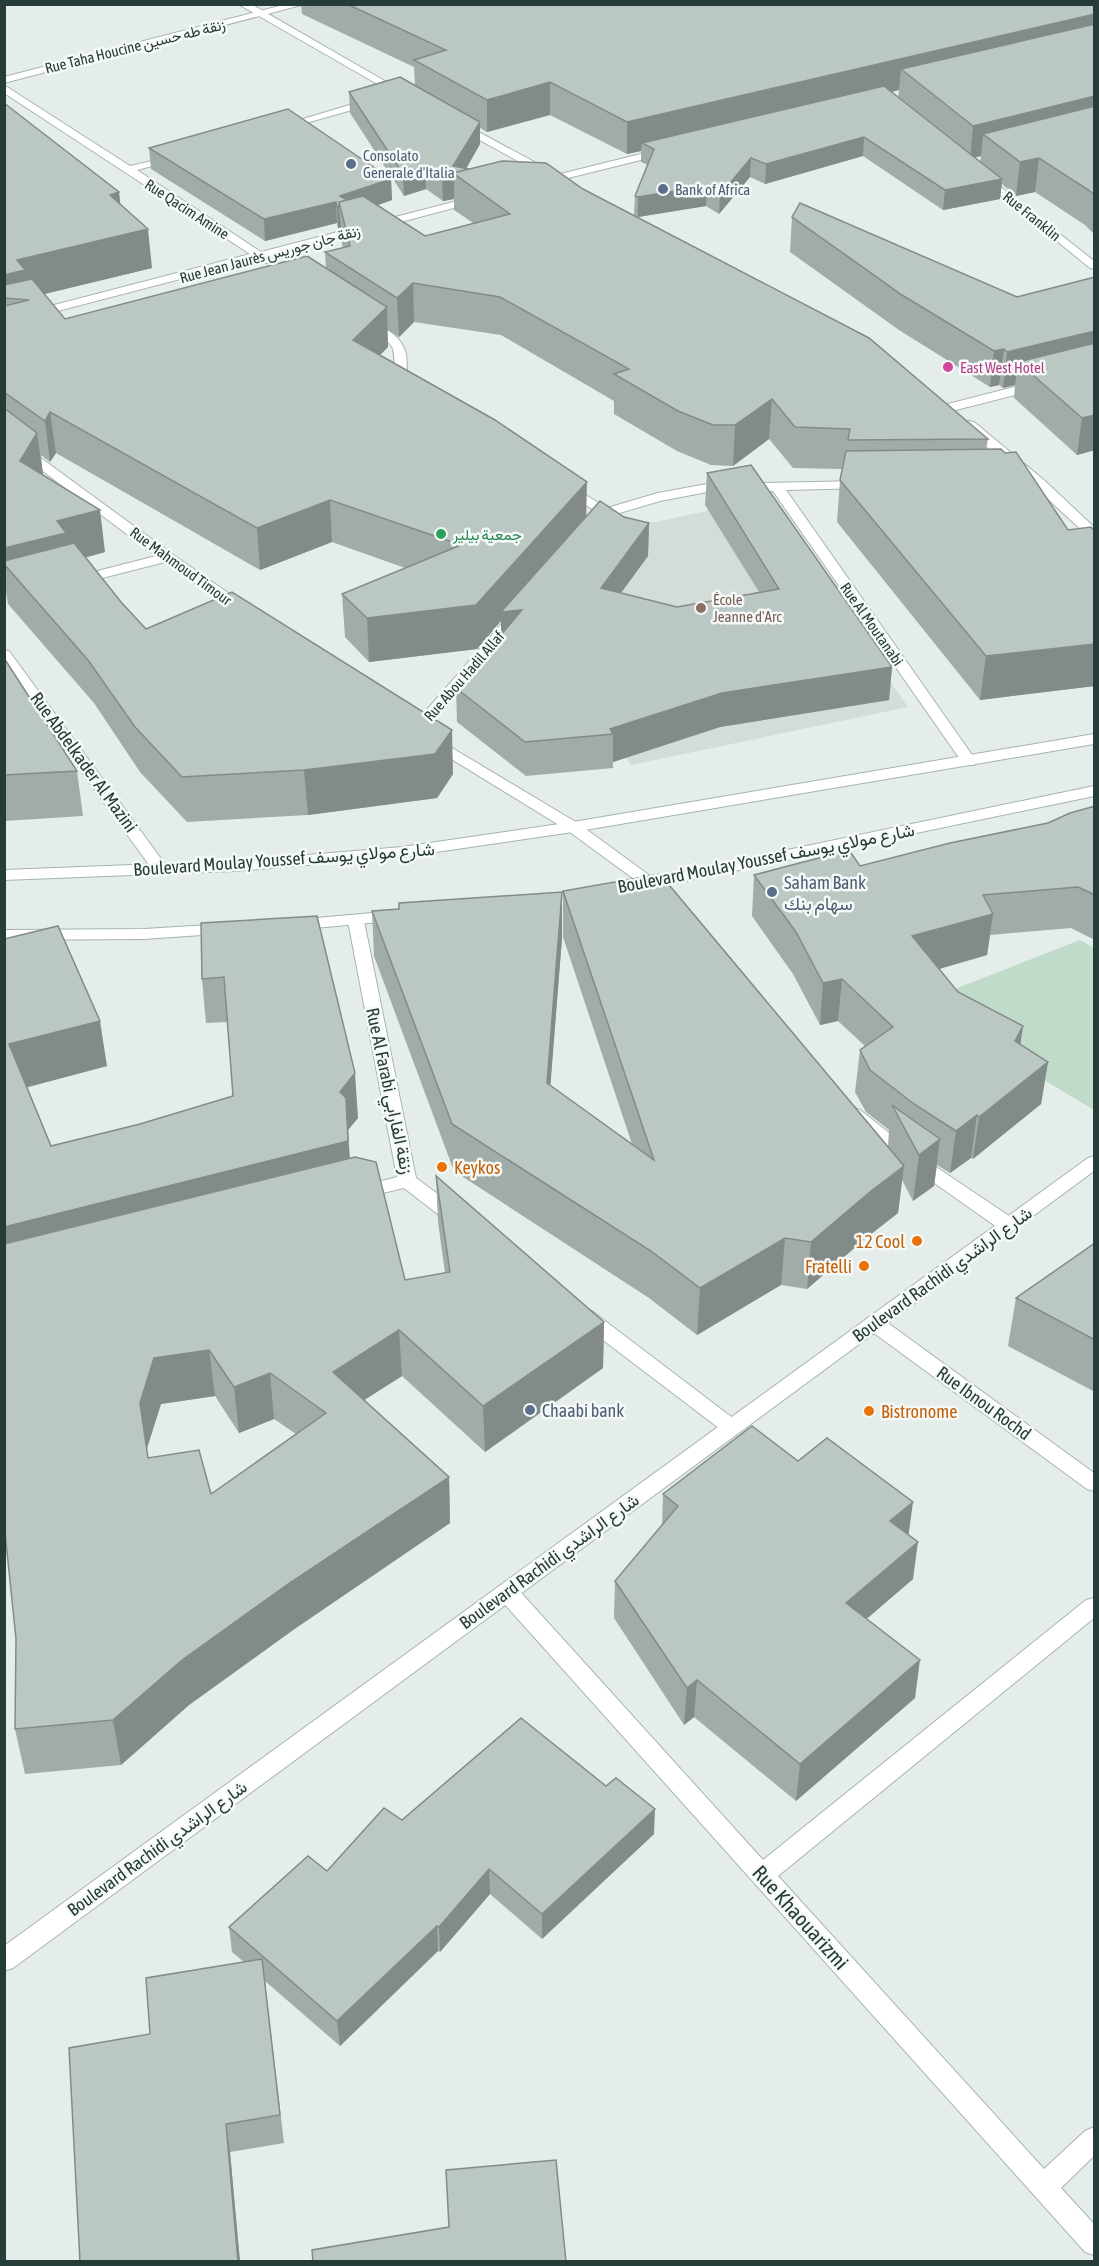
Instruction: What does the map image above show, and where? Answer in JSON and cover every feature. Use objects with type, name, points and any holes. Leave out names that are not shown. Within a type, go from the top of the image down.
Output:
[{"type":"street","points":[[243,4],[402,96]]},
{"type":"street","name":"Rue Taha Houcine زنقة طه حسين","points":[[4,80],[300,4]]},
{"type":"street","name":"Rue Qacim Amine","points":[[4,88],[281,270]]},
{"type":"street","points":[[264,132],[379,100]]},
{"type":"street","points":[[452,121],[573,189]]},
{"type":"street","points":[[529,184],[682,147]]},
{"type":"street","points":[[126,170],[184,154]]},
{"type":"street","name":"Rue Franklin","points":[[977,171],[1095,266]]},
{"type":"street","name":"Rue Jean Jaurès زنقة جان جوريس","points":[[4,322],[261,257],[484,197]]},
{"type":"street","points":[[361,320],[391,339],[399,350],[398,379],[408,394],[417,400]]},
{"type":"street","points":[[1049,382],[943,405],[1040,484],[1095,534]]},
{"type":"street","name":"Rue Mahmoud Timour","points":[[4,435],[167,557],[253,617]]},
{"type":"street","points":[[556,483],[602,518],[658,497],[707,488],[872,485]]},
{"type":"street","points":[[1016,484],[1040,484]]},
{"type":"street","name":"Rue Al Moutanabi","points":[[776,486],[969,762]]},
{"type":"street","points":[[62,584],[167,557]]},
{"type":"street","name":"Rue Abou Hadil Allaf","points":[[522,609],[411,728],[573,827]]},
{"type":"street","name":"Rue Abdelkader Al Mazini","points":[[4,654],[161,870]]},
{"type":"street","name":"Boulevard Moulay Youssef شارع مولاي يوسف","points":[[4,875],[161,870],[402,852],[573,827],[1095,739]]},
{"type":"street","name":"Boulevard Moulay Youssef شارع مولاي يوسف","points":[[627,887],[651,884],[1095,791]]},
{"type":"street","points":[[573,827],[651,884],[664,903]]},
{"type":"street","points":[[274,926],[356,921],[415,913]]},
{"type":"street","name":"Rue Al Farabi زنقة الفارابي","points":[[356,921],[407,1180],[474,1231]]},
{"type":"street","points":[[4,935],[144,934],[238,928]]},
{"type":"street","points":[[840,1103],[902,1152],[1008,1225]]},
{"type":"street","name":"Boulevard Rachidi شارع الراشدي","points":[[4,1960],[1095,1162]]},
{"type":"street","points":[[338,1198],[407,1180]]},
{"type":"street","points":[[569,1304],[731,1427]]},
{"type":"street","name":"Rue Ibnou Rochd","points":[[874,1323],[1095,1483]]},
{"type":"street","name":"Rue Khaouarizmi","points":[[507,1592],[1095,2243]]},
{"type":"street","points":[[762,1874],[1095,1606]]},
{"type":"street","points":[[1044,2187],[1095,2139]]},
{"type":"shaded area","name":"École Jeanne d'Arc","points":[[763,499],[908,707],[631,765],[600,716],[632,527]]},
{"type":"green space","points":[[1080,940],[1094,948],[1094,1110],[954,1026],[932,998]]},
{"type":"building","points":[[347,4],[1095,4],[1095,14],[627,122],[550,82],[487,100],[414,60],[446,50]]},
{"type":"building","points":[[1095,24],[1095,96],[973,126],[901,69]]},
{"type":"building","points":[[400,77],[480,122],[453,166],[469,169],[453,173],[454,176],[442,179],[425,166],[403,174],[349,92]]},
{"type":"building","points":[[884,86],[1002,179],[945,190],[864,137],[766,164],[751,158],[720,195],[707,186],[635,196],[654,149],[642,143]]},
{"type":"building","points":[[4,103],[119,192],[110,195],[148,229],[17,260],[25,270],[4,275]]},
{"type":"building","points":[[1095,106],[1095,196],[1039,158],[1020,162],[983,134]]},
{"type":"building","points":[[288,109],[391,179],[340,196],[347,200],[339,202],[337,207],[336,202],[264,219],[149,148]]},
{"type":"building","points":[[502,161],[546,163],[583,189],[869,338],[988,439],[848,440],[850,429],[795,427],[772,399],[735,425],[713,425],[678,411],[614,374],[629,369],[500,297],[413,283],[397,298],[325,252],[350,246],[339,202],[363,196],[425,236],[510,214],[453,173]]},
{"type":"building","points":[[800,203],[1017,297],[1095,277],[1095,331],[1007,352],[1004,349],[994,351],[902,295],[792,217]]},
{"type":"building","points":[[307,256],[387,307],[353,340],[495,420],[587,482],[476,605],[367,618],[342,594],[461,545],[330,500],[257,528],[50,412],[45,421],[4,392],[4,306],[29,300],[4,298],[4,285],[32,279],[65,319]]},
{"type":"building","points":[[1095,343],[1095,415],[1082,418],[1018,362]]},
{"type":"building","points":[[4,408],[37,433],[20,461],[100,510],[57,521],[66,533],[4,548]]},
{"type":"building","points":[[1001,449],[1005,453],[1016,452],[1068,530],[1091,527],[1095,531],[1095,644],[986,656],[840,480],[846,451]]},
{"type":"building","name":"École Jeanne d'Arc","points":[[751,465],[892,667],[722,693],[610,729],[613,734],[525,742],[456,688],[522,610],[501,612],[600,501],[624,517],[649,523],[601,588],[677,607],[779,589],[707,473]]},
{"type":"building","points":[[74,543],[121,602],[146,629],[232,592],[452,730],[435,754],[304,770],[182,777],[135,727],[88,660],[4,564],[4,561]]},
{"type":"building","points":[[4,658],[77,771],[4,775]]},
{"type":"building","points":[[1095,806],[1095,895],[1078,887],[983,895],[993,914],[912,936],[958,992],[1023,1026],[1015,1041],[1048,1062],[979,1117],[977,1115],[956,1131],[914,1104],[870,1070],[860,1050],[893,1027],[842,979],[823,983],[796,932],[754,875],[849,850],[860,866],[950,843],[1048,823],[1070,813]]},
{"type":"building","points":[[660,874],[904,1166],[811,1242],[785,1238],[700,1288],[651,1251],[452,1124],[372,911],[399,909],[399,903],[562,892],[547,1083],[654,1160],[563,891]]},
{"type":"building","points":[[317,916],[355,1073],[340,1092],[346,1098],[348,1141],[4,1227],[4,939],[58,926],[100,1021],[9,1044],[51,1146],[140,1124],[233,1096],[224,977],[202,979],[201,923]]},
{"type":"building","points":[[892,1105],[900,1111],[940,1139],[919,1155]]},
{"type":"building","points":[[355,1157],[376,1162],[405,1280],[450,1272],[436,1176],[604,1322],[483,1406],[399,1330],[333,1372],[449,1477],[288,1584],[182,1660],[113,1720],[15,1729],[16,1639],[4,1523],[4,1244]],"holes":[[[209,1350],[234,1387],[270,1373],[326,1413],[211,1494],[199,1450],[148,1458],[140,1403],[154,1358]]]},
{"type":"building","points":[[1095,1243],[1095,1340],[1016,1298]]},
{"type":"building","points":[[752,1426],[798,1461],[827,1438],[913,1502],[890,1521],[918,1542],[846,1603],[920,1660],[800,1764],[697,1680],[687,1688],[615,1581],[678,1506],[663,1494]]},
{"type":"building","points":[[521,1718],[606,1786],[616,1778],[655,1809],[542,1914],[489,1869],[439,1927],[437,1926],[337,2021],[229,1927],[308,1856],[327,1871],[384,1808],[402,1820]]},
{"type":"building","points":[[262,1959],[280,2115],[226,2124],[238,2262],[80,2262],[69,2048],[150,2034],[146,1978]]},
{"type":"building","points":[[556,2160],[566,2262],[313,2262],[312,2250],[449,2227],[446,2170]]},
{"type":"place","name":"Consolato Generale d'Italia","points":[[351,164]]},
{"type":"place","name":"Bank of Africa","points":[[663,189]]},
{"type":"place","name":"East West Hotel","points":[[948,367]]},
{"type":"place","name":"جمعية بيلير","points":[[441,534]]},
{"type":"place","name":"École Jeanne d'Arc","points":[[701,608]]},
{"type":"place","name":"Saham Bank سهام بنك","points":[[772,892]]},
{"type":"place","name":"Keykos","points":[[442,1167]]},
{"type":"place","name":"12 Cool","points":[[917,1241]]},
{"type":"place","name":"Fratelli","points":[[864,1266]]},
{"type":"place","name":"Chaabi bank","points":[[530,1410]]},
{"type":"place","name":"Bistronome","points":[[869,1411]]}]
